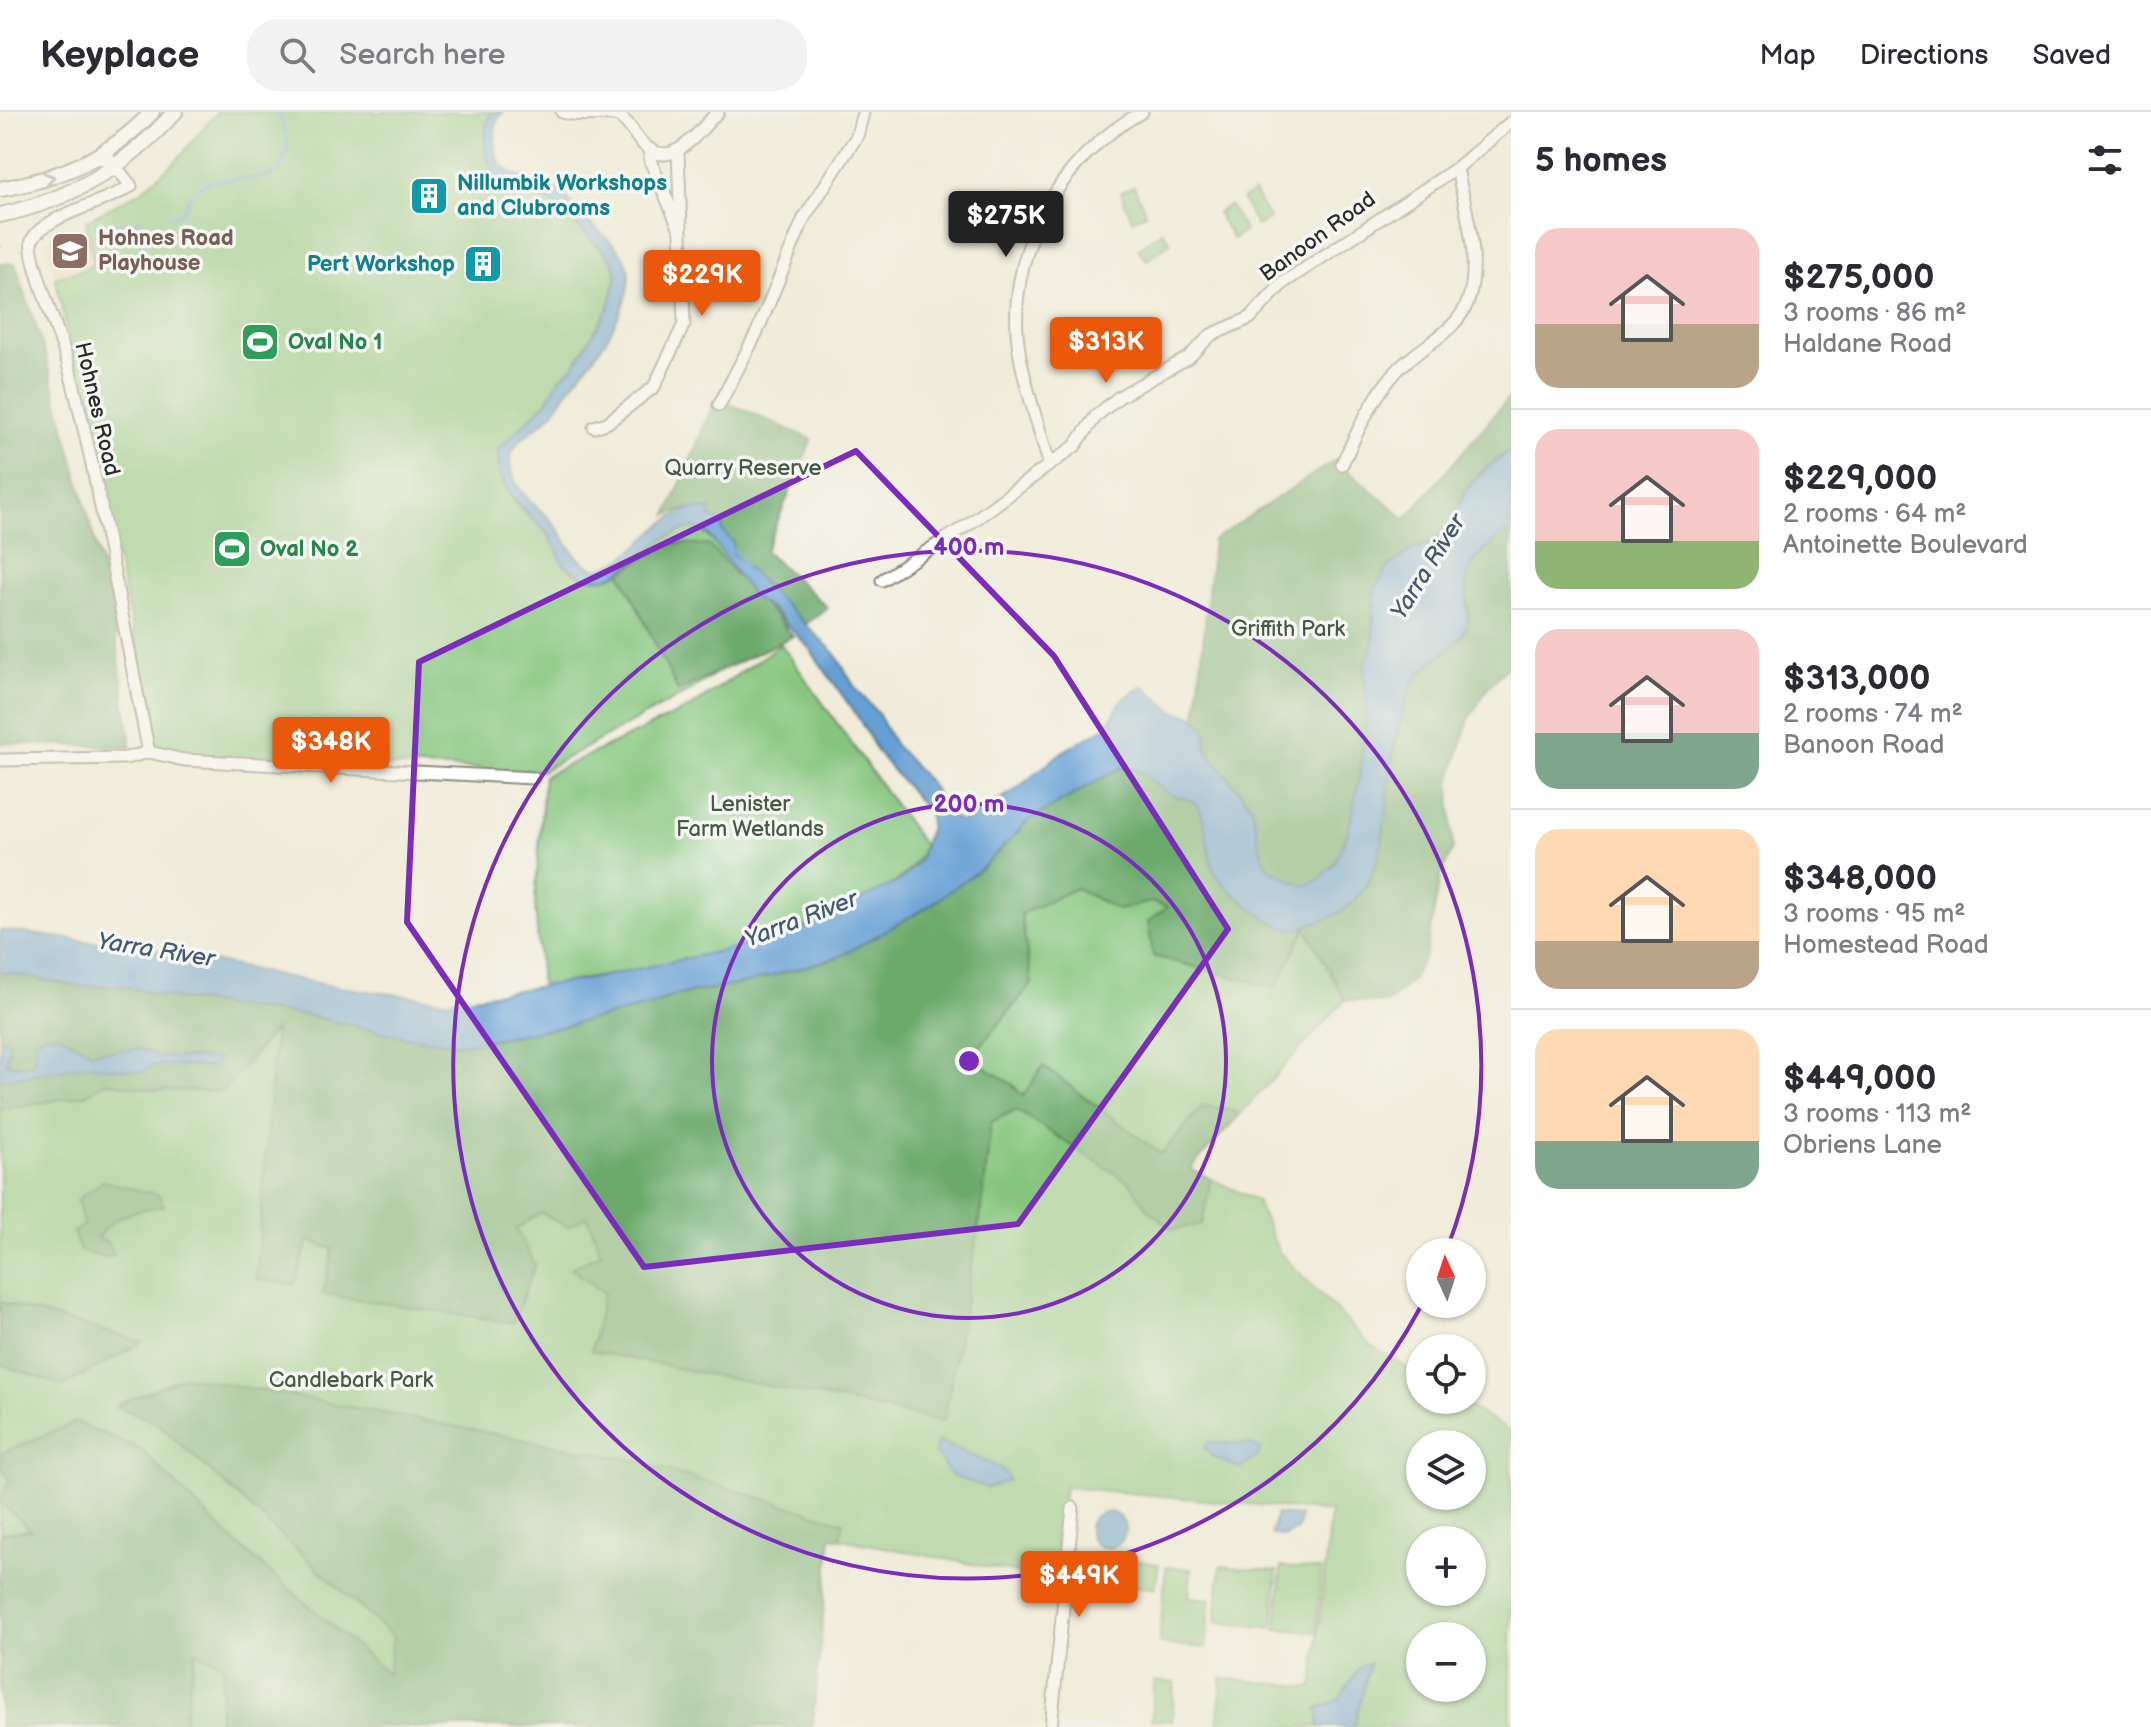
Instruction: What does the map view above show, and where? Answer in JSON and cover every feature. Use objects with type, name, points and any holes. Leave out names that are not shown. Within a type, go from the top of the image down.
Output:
[{"type":"main road","points":[[0,189],[59,176],[96,159],[152,112]]},
{"type":"main road","points":[[0,215],[55,200],[116,167],[175,112]]},
{"type":"street","points":[[562,112],[615,115],[650,149],[666,154],[678,152],[718,112]]},
{"type":"street","points":[[719,405],[757,332],[804,218],[857,136],[863,112]]},
{"type":"street","points":[[1049,463],[1019,353],[1016,318],[1021,270],[1033,228],[1054,193],[1093,148],[1142,112]]},
{"type":"street","name":"Banoon Road","points":[[882,580],[969,524],[1081,440],[1096,416],[1119,397],[1194,354],[1211,335],[1250,318],[1283,283],[1457,168],[1511,122]]},
{"type":"street","points":[[650,149],[650,160],[681,232]]},
{"type":"street","points":[[594,427],[607,423],[654,387],[682,330],[678,152]]},
{"type":"street","points":[[96,159],[109,158],[116,167]]},
{"type":"street","name":"Hohnes Road","points":[[116,167],[131,186],[111,199],[43,226],[32,240],[30,254],[51,309],[72,380],[149,752]]},
{"type":"street","points":[[1342,464],[1369,408],[1388,381],[1410,358],[1452,327],[1467,304],[1473,260],[1457,168]]},
{"type":"street","points":[[0,760],[126,758],[149,752],[184,760],[533,778]]},
{"type":"street","points":[[1051,1727],[1073,1508]]},
{"type":"highlighted area","points":[[856,451],[1054,656],[1228,929],[1018,1224],[644,1267],[407,922],[419,662]]},
{"type":"shaded area","name":"Hohnes Road Playhouse","points":[[88,230],[93,261],[89,268],[55,278],[45,239]]},
{"type":"green space","points":[[217,112],[491,112],[486,152],[498,178],[510,187],[562,209],[606,253],[617,275],[609,307],[574,366],[559,379],[547,402],[498,449],[501,471],[514,501],[546,531],[570,570],[585,578],[610,577],[623,571],[674,533],[688,529],[703,530],[738,570],[756,598],[788,626],[686,693],[542,771],[212,760],[171,753],[153,741],[147,695],[55,278],[89,268],[93,261],[86,221],[141,191],[175,162]]},
{"type":"green space","points":[[1134,186],[1146,214],[1132,220],[1121,192]]},
{"type":"green space","points":[[1254,192],[1269,219],[1257,226],[1242,199]]},
{"type":"green space","points":[[1229,205],[1245,231],[1233,239],[1217,213]]},
{"type":"green space","points":[[1162,231],[1171,242],[1147,260],[1138,249]]},
{"type":"green space","points":[[15,263],[45,354],[111,602],[131,747],[0,743],[0,264]]},
{"type":"green space","name":"Griffith Park","points":[[1511,395],[1511,450],[1476,477],[1448,523],[1434,539],[1412,549],[1374,611],[1372,648],[1365,665],[1367,713],[1354,810],[1336,858],[1324,876],[1308,885],[1293,883],[1270,870],[1262,856],[1252,807],[1207,751],[1206,729],[1196,717],[1213,540],[1335,460],[1406,519]]},
{"type":"green space","name":"Quarry Reserve","points":[[716,398],[812,439],[765,551],[828,608],[806,624],[741,562],[724,534],[722,522],[688,508],[667,515]]},
{"type":"green space","points":[[1511,530],[1511,663],[1489,686],[1469,719],[1450,782],[1453,849],[1441,874],[1426,954],[1412,980],[1387,1003],[1345,1000],[1306,928],[1276,988],[1153,956],[1148,922],[1167,907],[1151,902],[1118,910],[1076,888],[1021,914],[1032,984],[970,1058],[1012,1084],[1023,1096],[1043,1066],[1161,1154],[1203,1106],[1230,1109],[1239,1115],[1190,1169],[1211,1179],[1202,1224],[1173,1230],[1148,1209],[1130,1183],[1016,1110],[991,1122],[982,1207],[944,1421],[591,1351],[604,1293],[571,1268],[601,1253],[587,1216],[568,1227],[541,1213],[516,1229],[535,1265],[513,1323],[323,1294],[333,1249],[308,1241],[295,1285],[256,1279],[275,1029],[222,1092],[155,1090],[106,1082],[85,1095],[0,1110],[0,972],[77,986],[127,987],[172,998],[306,1015],[409,1038],[463,1044],[560,1027],[653,1005],[672,996],[746,983],[839,957],[929,906],[984,866],[1029,820],[1122,767],[1139,772],[1169,792],[1190,799],[1197,805],[1202,813],[1213,868],[1236,896],[1268,915],[1306,927],[1369,884],[1397,732],[1412,686],[1425,669],[1465,631],[1469,622],[1467,576],[1482,553]]},
{"type":"green space","points":[[668,543],[709,545],[793,636],[678,691],[621,573]]},
{"type":"green space","name":"Lenister Farm Wetlands","points":[[781,644],[924,846],[902,876],[863,902],[812,925],[691,959],[541,986],[535,902],[544,776],[691,707]]},
{"type":"green space","name":"Candlebark Park","points":[[984,866],[1306,927],[1345,1000],[1190,1169],[1256,1200],[1279,1252],[1370,1345],[1406,1367],[1406,1414],[1482,1414],[1511,1432],[1511,1727],[1217,1727],[1222,1678],[1313,1688],[1330,1512],[1065,1487],[1054,1580],[831,1537],[812,1727],[0,1727],[0,972],[513,1034]]},
{"type":"green space","points":[[103,1181],[159,1195],[164,1206],[135,1211],[110,1224],[97,1239],[107,1242],[114,1254],[107,1258],[80,1251],[73,1233],[83,1225],[78,1199]]},
{"type":"green space","points":[[0,1302],[143,1342],[63,1386],[0,1364]]},
{"type":"green space","points":[[185,1376],[628,1459],[843,1522],[840,1538],[831,1537],[812,1727],[218,1727],[224,1665],[196,1651],[183,1727],[0,1727],[0,1533],[31,1530],[0,1502],[9,1480],[0,1463],[0,1454],[75,1422],[140,1449],[228,1536],[388,1674],[393,1637],[156,1422],[115,1406]]},
{"type":"green space","points":[[1114,1557],[1159,1564],[1155,1589],[1110,1583]]},
{"type":"green space","points":[[1220,1566],[1277,1571],[1273,1628],[1216,1622]]},
{"type":"green space","points":[[1166,1567],[1191,1569],[1189,1597],[1210,1599],[1206,1648],[1159,1644]]},
{"type":"green space","points":[[1281,1567],[1321,1570],[1316,1632],[1276,1629]]},
{"type":"green space","points":[[1154,1681],[1175,1683],[1172,1721],[1151,1720]]},
{"type":"water","name":"Yarra River","points":[[491,112],[503,112],[495,132],[496,152],[506,169],[553,188],[564,196],[617,249],[629,271],[622,308],[608,336],[551,415],[516,446],[511,459],[518,485],[555,525],[581,560],[597,569],[627,555],[678,514],[711,510],[710,518],[723,522],[722,530],[733,542],[733,554],[835,653],[854,686],[879,715],[894,744],[929,782],[952,817],[961,822],[1014,791],[1062,752],[1106,727],[1122,700],[1143,685],[1173,711],[1196,717],[1206,729],[1207,751],[1252,807],[1262,856],[1270,870],[1305,886],[1320,879],[1334,864],[1348,832],[1359,781],[1367,711],[1365,665],[1374,640],[1374,591],[1387,568],[1412,549],[1428,545],[1444,532],[1472,481],[1511,450],[1511,530],[1489,546],[1471,566],[1464,632],[1420,673],[1411,687],[1392,754],[1387,809],[1378,856],[1370,878],[1358,896],[1342,911],[1302,927],[1291,929],[1272,922],[1220,880],[1210,856],[1197,804],[1174,796],[1137,771],[1122,767],[1029,820],[984,866],[929,906],[839,957],[746,983],[672,996],[653,1005],[560,1027],[463,1044],[409,1038],[306,1015],[172,998],[127,987],[77,986],[0,972],[0,930],[169,952],[331,986],[448,1001],[600,977],[785,937],[901,880],[919,861],[930,826],[929,813],[878,753],[859,719],[809,648],[773,610],[755,599],[709,535],[695,528],[683,530],[664,539],[616,574],[606,578],[586,578],[563,564],[550,536],[508,493],[499,473],[498,449],[547,402],[559,379],[574,366],[609,307],[617,275],[606,253],[562,209],[510,187],[498,178],[486,152],[485,133]]},
{"type":"water","points":[[44,1034],[60,1035],[91,1052],[140,1049],[160,1057],[218,1059],[213,1067],[153,1065],[144,1072],[88,1065],[0,1080],[0,1040],[10,1041],[6,1063],[16,1066],[34,1063],[35,1041]]},
{"type":"water","points":[[938,1441],[1003,1469],[1009,1480],[988,1488],[952,1476],[935,1453]]},
{"type":"water","points":[[1208,1442],[1252,1444],[1260,1449],[1258,1456],[1240,1469],[1211,1456],[1205,1446]]},
{"type":"water","points":[[1107,1512],[1120,1517],[1125,1530],[1120,1543],[1107,1548],[1094,1543],[1089,1530],[1094,1517]]},
{"type":"water","points":[[1276,1514],[1300,1516],[1298,1529],[1283,1537],[1271,1534]]},
{"type":"water","points":[[1370,1663],[1354,1727],[1319,1727],[1318,1708],[1339,1700],[1359,1668]]},
{"type":"waterway","points":[[170,217],[182,213],[199,187],[211,182],[266,176],[280,171],[288,146],[279,112]]},
{"type":"waterway","points":[[96,225],[143,221]]},
{"type":"waterway","points":[[733,550],[745,567]]},
{"type":"place","name":"Nillumbik Workshops and Clubrooms","points":[[429,196]]},
{"type":"place","name":"Hohnes Road Playhouse","points":[[70,251]]},
{"type":"place","name":"Pert Workshop","points":[[483,264]]},
{"type":"place","name":"Oval No 1","points":[[260,342]]},
{"type":"place","name":"Oval No 2","points":[[232,549]]}]
